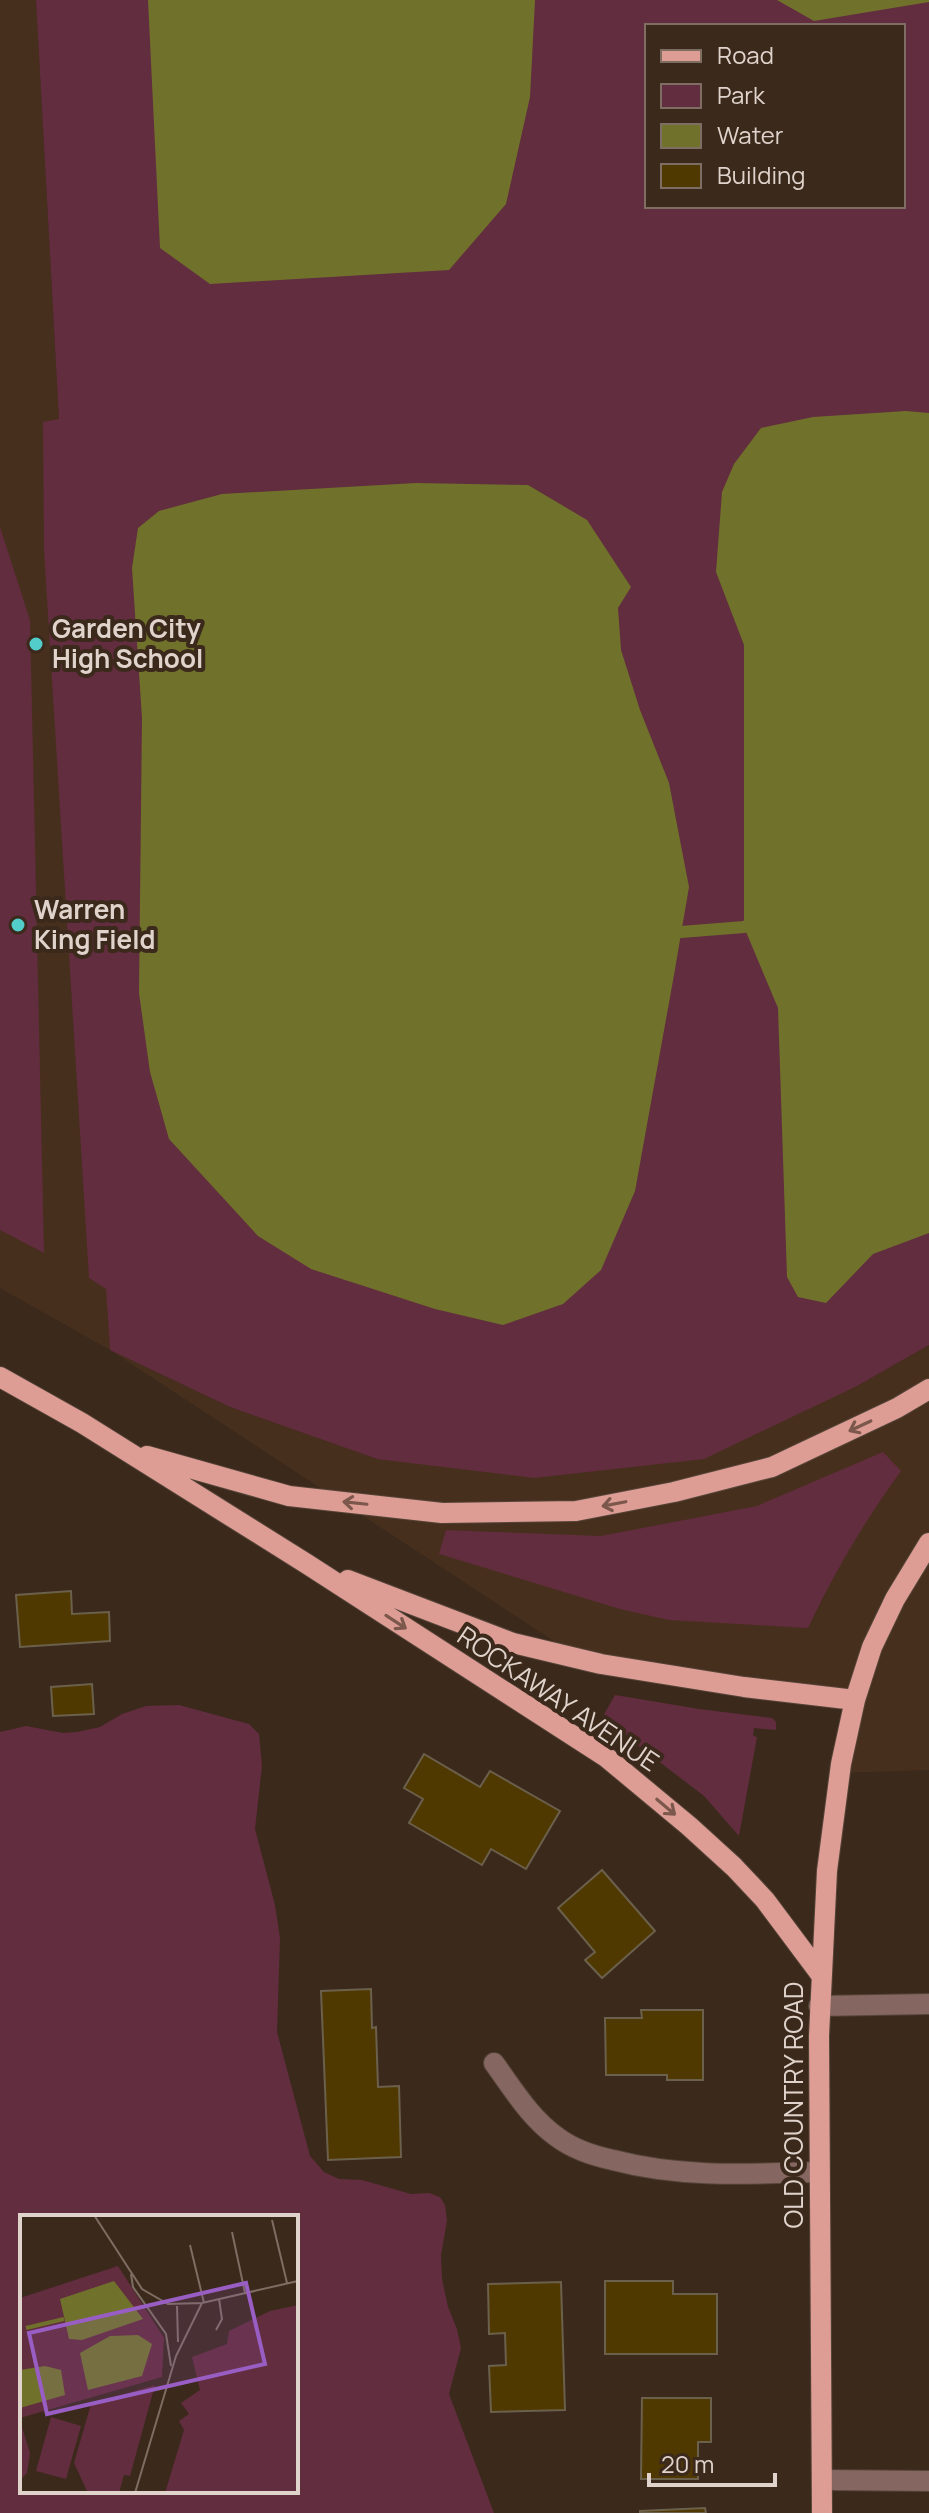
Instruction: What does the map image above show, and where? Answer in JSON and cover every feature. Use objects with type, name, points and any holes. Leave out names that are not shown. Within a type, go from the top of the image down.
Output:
[{"type":"main road","name":"ROCKAWAY AVENUE","points":[[0,1377],[125,1450],[307,1564],[606,1757],[734,1867],[765,1900],[821,1975]]},
{"type":"main road","name":"ROCKAWAY AVENUE","points":[[125,1450],[289,1496],[442,1513],[576,1511],[674,1492],[772,1467],[897,1408],[929,1389]]},
{"type":"main road","name":"OLD COUNTRY ROAD","points":[[822,2513],[819,2006],[827,1871],[841,1764],[855,1700],[878,1635],[895,1599],[929,1543]]},
{"type":"main road","name":"ROCKAWAY AVENUE","points":[[307,1564],[513,1643],[601,1664],[744,1687],[855,1700]]},
{"type":"street","points":[[819,2006],[929,2004]]},
{"type":"street","points":[[494,2063],[526,2108],[557,2138],[593,2155],[643,2168],[693,2174],[819,2172]]},
{"type":"street","points":[[822,2480],[929,2481]]},
{"type":"shaded area","name":"Garden City High School","points":[[0,0],[36,0],[110,1350],[0,1288]]},
{"type":"shaded area","points":[[929,1345],[929,1770],[838,1773],[854,1697],[592,1666],[110,1350],[230,1407],[377,1459],[857,1386]]},
{"type":"green space","points":[[36,0],[929,0],[929,1345],[857,1386],[704,1459],[534,1478],[377,1459],[230,1407],[110,1350],[106,1289],[89,1278],[44,550],[43,422],[59,419]]},
{"type":"green space","name":"Warren King Field","points":[[0,527],[30,620],[44,1253],[0,1230]]},
{"type":"green space","points":[[883,1452],[901,1471],[851,1547],[808,1628],[669,1620],[620,1609],[439,1554],[446,1530],[601,1536],[757,1506]]},
{"type":"green space","points":[[615,1695],[772,1718],[776,1722],[776,1730],[754,1728],[753,1736],[757,1737],[739,1836],[704,1796],[602,1718]]},
{"type":"green space","points":[[179,1705],[249,1724],[259,1734],[262,1766],[255,1829],[275,1905],[280,1938],[277,2032],[310,2156],[324,2172],[339,2179],[362,2180],[411,2194],[429,2193],[440,2197],[445,2205],[447,2221],[441,2255],[442,2279],[461,2348],[449,2394],[494,2513],[0,2513],[0,1732],[26,1726],[63,1733],[77,1732],[100,1727],[122,1714],[146,1706]]},
{"type":"water","points":[[148,0],[535,0],[530,97],[506,204],[449,270],[210,284],[160,248]]},
{"type":"water","points":[[777,0],[929,0],[929,2],[814,21]]},
{"type":"water","points":[[906,411],[929,413],[929,1233],[873,1254],[826,1303],[798,1297],[787,1277],[778,1008],[744,927],[744,645],[716,572],[722,492],[734,464],[761,428],[813,417]]},
{"type":"water","points":[[416,483],[528,485],[587,520],[631,587],[618,608],[621,650],[640,710],[669,783],[689,887],[635,1191],[601,1270],[563,1304],[503,1325],[435,1309],[311,1269],[258,1236],[169,1139],[150,1072],[139,993],[142,718],[132,568],[138,528],[159,511],[222,494]]},
{"type":"building","points":[[71,1591],[72,1614],[109,1612],[110,1641],[20,1647],[16,1595]]},
{"type":"building","points":[[92,1684],[94,1714],[53,1716],[51,1687]]},
{"type":"building","points":[[424,1754],[480,1787],[490,1771],[560,1811],[526,1869],[491,1849],[482,1865],[409,1823],[423,1799],[404,1788]]},
{"type":"building","points":[[602,1870],[655,1931],[602,1978],[585,1960],[595,1952],[558,1908]]},
{"type":"building","points":[[371,1989],[378,2087],[399,2086],[401,2157],[328,2160],[321,1991]]},
{"type":"building","points":[[641,2010],[703,2010],[703,2080],[667,2080],[667,2075],[606,2075],[605,2018],[642,2018]]},
{"type":"building","points":[[605,2281],[673,2281],[673,2294],[717,2294],[717,2354],[605,2354]]},
{"type":"building","points":[[561,2282],[565,2410],[491,2412],[489,2366],[506,2365],[505,2333],[489,2334],[488,2284]]},
{"type":"building","points":[[642,2398],[711,2398],[711,2442],[698,2442],[698,2479],[641,2479]]},
{"type":"building","points":[[705,2508],[706,2513],[640,2513],[640,2511]]},
{"type":"waterway","points":[[681,932],[744,927],[755,922]]},
{"type":"place","name":"Garden City High School","points":[[36,644]]},
{"type":"place","name":"Warren King Field","points":[[18,925]]}]
